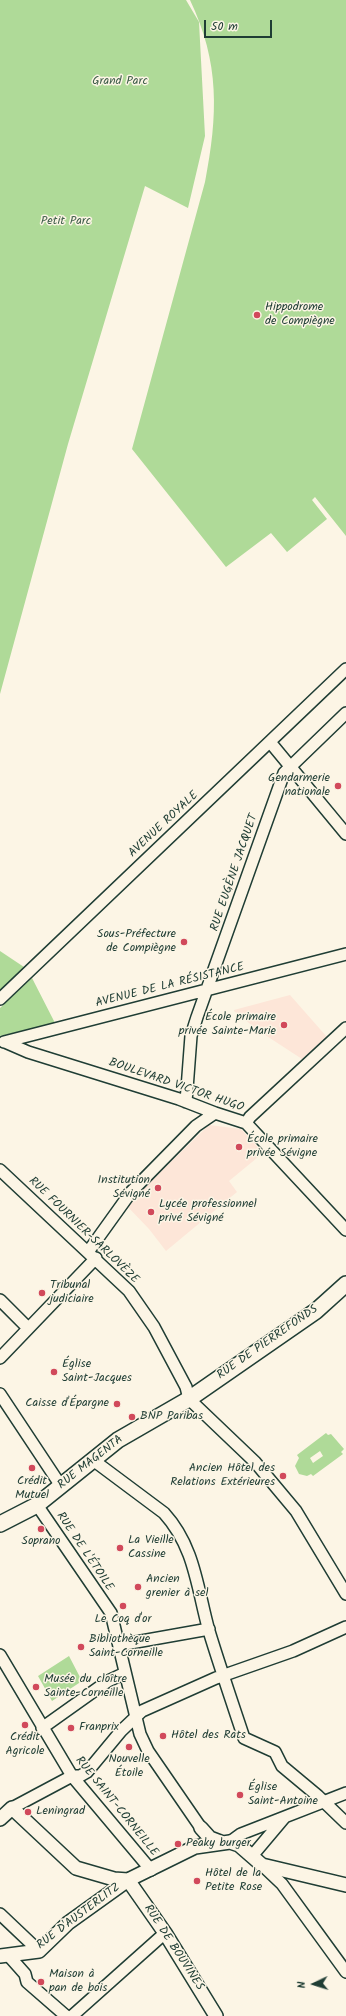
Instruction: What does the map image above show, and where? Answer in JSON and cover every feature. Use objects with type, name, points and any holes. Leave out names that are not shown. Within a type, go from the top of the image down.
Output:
[{"type":"main road","name":"RUE DE PIERREFONDS","points":[[189,1399],[316,1310],[346,1284]]},
{"type":"main road","name":"RUE MAGENTA","points":[[0,1524],[38,1505],[118,1440],[189,1399]]},
{"type":"street","name":"AVENUE ROYALE","points":[[0,998],[346,669]]},
{"type":"street","name":"RUE EUGÈNE JACQUET","points":[[196,1126],[196,1116],[189,1103],[191,1036],[284,773],[346,714]]},
{"type":"street","points":[[270,742],[346,834]]},
{"type":"street","name":"AVENUE DE LA RÉSISTANCE","points":[[3,1042],[346,954]]},
{"type":"street","points":[[246,1123],[250,1116],[346,1028]]},
{"type":"street","name":"BOULEVARD VICTOR HUGO","points":[[3,1042],[28,1052],[189,1103],[246,1123],[346,1230]]},
{"type":"street","points":[[0,1358],[92,1255],[131,1192],[196,1126],[215,1113]]},
{"type":"street","name":"RUE FOURNIER-SARLOVÈZE","points":[[0,1170],[129,1291],[154,1327],[186,1387],[189,1399]]},
{"type":"street","points":[[0,1300],[28,1328]]},
{"type":"street","points":[[0,1394],[61,1486]]},
{"type":"street","points":[[189,1399],[255,1462],[296,1511],[346,1594]]},
{"type":"street","points":[[94,1460],[164,1513],[174,1524],[187,1547],[209,1629],[244,1738],[252,1743],[266,1747],[275,1752],[282,1766],[346,1823]]},
{"type":"street","name":"RUE DE L'ÉTOILE","points":[[38,1505],[111,1614],[140,1734],[148,1751],[201,1828]]},
{"type":"street","points":[[0,1819],[12,1808],[72,1776],[80,1776],[87,1772],[136,1715],[216,1678],[224,1677],[293,1651],[346,1627]]},
{"type":"street","points":[[119,1645],[209,1629]]},
{"type":"street","name":"RUE SAINT-CORNEILLE","points":[[0,1656],[72,1776],[151,1870]]},
{"type":"street","points":[[42,1728],[108,1681],[125,1673]]},
{"type":"street","points":[[226,1843],[241,1834],[346,1793]]},
{"type":"street","points":[[12,1808],[76,1868],[114,1879],[128,1880]]},
{"type":"street","points":[[257,1861],[285,1817]]},
{"type":"street","points":[[201,1828],[210,1838],[239,1845],[282,1884],[346,1972]]},
{"type":"street","points":[[195,1848],[201,1828]]},
{"type":"street","name":"RUE D'AUSTERLITZ","points":[[5,1956],[39,1951],[68,1923],[128,1880],[195,1848],[226,1843]]},
{"type":"street","points":[[257,1861],[291,1873],[346,1885]]},
{"type":"street","points":[[282,1884],[291,1873]]},
{"type":"street","name":"RUE DE BOUVINES","points":[[128,1880],[165,1933],[216,2016]]},
{"type":"street","points":[[0,1914],[39,1951]]},
{"type":"street","points":[[72,2016],[165,1933]]},
{"type":"street","points":[[5,1956],[25,1974],[27,1982],[66,2016]]},
{"type":"shaded area","name":"École primaire privée Sainte-Marie","points":[[290,995],[327,1037],[302,1059],[259,1031],[234,1011]]},
{"type":"shaded area","points":[[209,1125],[241,1129],[263,1153],[229,1181],[237,1192],[166,1251],[149,1229],[126,1205]]},
{"type":"green space","points":[[0,0],[186,0],[199,22],[205,136],[188,208],[145,186],[68,444],[0,694]]},
{"type":"green space","name":"Hippodrome de Compiègne","points":[[190,0],[346,0],[346,536],[315,497],[312,500],[327,519],[287,552],[271,533],[226,567],[132,449],[205,182],[209,158],[214,112],[214,90],[207,46],[200,23]]},
{"type":"green space","points":[[0,951],[24,967],[0,990]]},
{"type":"green space","points":[[32,978],[55,1023],[0,1036],[0,1008]]},
{"type":"green space","points":[[326,1433],[328,1435],[331,1434],[344,1449],[341,1452],[343,1454],[313,1476],[311,1474],[307,1476],[299,1474],[295,1466],[299,1458],[297,1455]],"holes":[[[320,1451],[323,1456],[313,1463],[310,1458]]]},
{"type":"green space","points":[[69,1656],[82,1681],[52,1701],[38,1676]]},
{"type":"place","name":"Hippodrome de Compiègne","points":[[257,315]]},
{"type":"place","name":"Gendarmerie nationale","points":[[338,786]]},
{"type":"place","name":"Sous-Préfecture de Compiègne","points":[[184,942]]},
{"type":"place","name":"École primaire privée Sainte-Marie","points":[[284,1025]]},
{"type":"place","name":"École primaire privée Sévigne","points":[[239,1147]]},
{"type":"place","name":"Institution Sévigné","points":[[158,1188]]},
{"type":"place","name":"Lycée professionnel privé Sévigné","points":[[151,1212]]},
{"type":"place","name":"Tribunal judiciaire","points":[[42,1293]]},
{"type":"place","name":"Église Saint-Jacques","points":[[54,1372]]},
{"type":"place","name":"Caisse d'Épargne","points":[[117,1404]]},
{"type":"place","name":"BNP Paribas","points":[[132,1417]]},
{"type":"place","name":"Crédit Mutuel","points":[[32,1468]]},
{"type":"place","name":"Ancien Hôtel des Relations Extérieures","points":[[283,1476]]},
{"type":"place","name":"Soprano","points":[[41,1529]]},
{"type":"place","name":"La Vieille Cassine","points":[[120,1548]]},
{"type":"place","name":"Ancien grenier à sel","points":[[138,1587]]},
{"type":"place","name":"Le Coq d'or","points":[[123,1606]]},
{"type":"place","name":"Bibliothèque Saint-Corneille","points":[[81,1647]]},
{"type":"place","name":"Musée du cloître Sainte-Corneille","points":[[36,1687]]},
{"type":"place","name":"Crédit Agricole","points":[[25,1725]]},
{"type":"place","name":"Franprix","points":[[71,1728]]},
{"type":"place","name":"Hôtel des Rats","points":[[163,1736]]},
{"type":"place","name":"Nouvelle Étoile","points":[[129,1747]]},
{"type":"place","name":"Église Saint-Antoine","points":[[240,1795]]},
{"type":"place","name":"Leningrad","points":[[28,1812]]},
{"type":"place","name":"Peaky burger","points":[[178,1844]]},
{"type":"place","name":"Hôtel de la Petite Rose","points":[[197,1881]]},
{"type":"place","name":"Maison à pan de bois","points":[[41,1982]]},
{"type":"park label","name":"Grand Parc","points":[[120,82]]},
{"type":"park label","name":"Petit Parc","points":[[66,222]]}]
